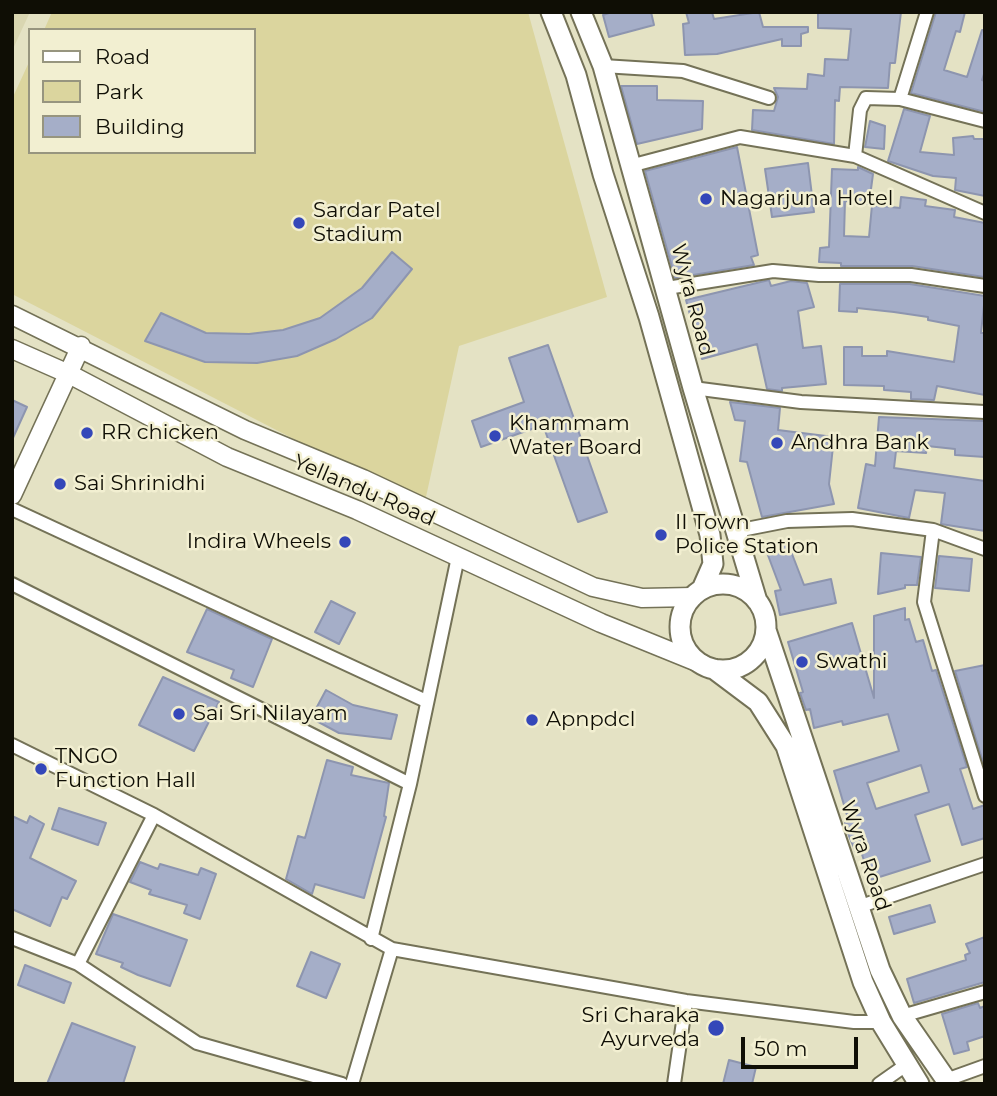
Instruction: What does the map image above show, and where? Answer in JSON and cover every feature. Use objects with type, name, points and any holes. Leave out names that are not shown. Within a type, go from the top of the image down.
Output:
[{"type":"main road","name":"Wyra Road","points":[[551,12],[576,75],[603,174],[649,317],[710,535],[713,564],[681,620],[681,632],[692,656],[758,702],[786,746],[838,913],[863,982],[881,1022],[919,1084]]},
{"type":"main road","name":"Wyra Road","points":[[581,12],[603,66],[693,388],[757,601],[858,907],[880,970],[902,1016],[947,1082]]},
{"type":"main road","name":"Yellandu Road","points":[[12,315],[81,346],[245,430],[363,479],[593,587],[642,598],[698,593]]},
{"type":"main road","points":[[12,495],[71,375],[81,346]]},
{"type":"main road","name":"Yellandu Road","points":[[12,349],[71,375],[227,457],[357,510],[601,624],[708,667]]},
{"type":"main road","points":[[698,593],[726,584],[738,586],[757,601]]},
{"type":"main road","points":[[708,667],[729,670],[755,657],[766,630]]},
{"type":"street","points":[[900,99],[928,12]]},
{"type":"street","points":[[603,66],[683,71],[769,98]]},
{"type":"street","points":[[855,156],[860,110],[866,97],[900,99],[985,121]]},
{"type":"street","points":[[630,166],[740,137],[855,156],[985,213]]},
{"type":"street","points":[[667,288],[773,271],[819,275],[911,275],[985,286]]},
{"type":"street","points":[[693,388],[802,402],[985,412]]},
{"type":"street","points":[[12,509],[426,701]]},
{"type":"street","points":[[736,531],[787,521],[852,519],[933,530],[985,549]]},
{"type":"street","points":[[933,530],[924,602],[985,796]]},
{"type":"street","points":[[371,939],[410,784],[458,557]]},
{"type":"street","points":[[12,584],[410,784]]},
{"type":"street","points":[[12,745],[154,815],[392,949],[686,1001],[854,1022],[881,1022]]},
{"type":"street","points":[[78,964],[154,815]]},
{"type":"street","points":[[858,907],[985,864]]},
{"type":"street","points":[[12,938],[78,964],[198,1043],[342,1084]]},
{"type":"street","points":[[352,1084],[392,949]]},
{"type":"street","points":[[902,1016],[985,992]]},
{"type":"street","points":[[674,1084],[686,1001]]},
{"type":"street","points":[[879,1084],[906,1065]]},
{"type":"street","points":[[947,1082],[985,1066]]},
{"type":"shaded area","points":[[12,12],[30,12],[12,51]]},
{"type":"green space","name":"Sardar Patel Stadium","points":[[52,12],[528,12],[607,297],[459,346],[424,506],[12,294],[12,99],[28,64],[28,154],[256,154],[256,28],[45,28]]},
{"type":"building","points":[[612,12],[651,12],[654,25],[609,37],[603,15]]},
{"type":"building","points":[[686,12],[712,12],[714,19],[759,12],[763,27],[808,27],[808,32],[801,34],[801,46],[782,46],[782,39],[717,54],[685,55],[683,24],[689,23]]},
{"type":"building","points":[[818,12],[901,12],[895,63],[890,63],[888,88],[840,87],[839,101],[835,100],[834,144],[752,130],[753,110],[774,111],[778,97],[774,88],[807,89],[808,74],[824,76],[825,59],[848,60],[851,29],[818,28]]},
{"type":"building","points":[[936,12],[965,12],[960,32],[956,31],[944,70],[967,77],[982,30],[985,30],[985,71],[982,80],[985,81],[985,112],[911,93]]},
{"type":"building","points":[[621,86],[657,86],[657,100],[703,101],[702,129],[637,144]]},
{"type":"building","points":[[904,109],[930,116],[920,152],[954,155],[953,138],[973,136],[974,139],[985,139],[985,196],[955,190],[956,178],[933,176],[888,161]]},
{"type":"building","points":[[870,121],[885,126],[884,149],[865,147]]},
{"type":"building","points":[[737,147],[758,255],[751,257],[754,265],[675,278],[645,171]]},
{"type":"building","points":[[808,163],[814,212],[772,217],[765,169]]},
{"type":"building","points":[[858,167],[873,174],[869,204],[845,201],[844,236],[869,237],[872,205],[900,208],[901,197],[926,200],[925,206],[955,210],[954,217],[985,223],[984,277],[912,266],[841,266],[841,263],[819,262],[820,248],[829,247],[832,169],[858,170]]},
{"type":"building","points":[[392,252],[412,269],[372,318],[336,339],[297,356],[257,363],[205,362],[145,341],[161,313],[206,333],[249,334],[283,330],[320,318],[362,288]]},
{"type":"building","points":[[769,280],[771,286],[791,281],[807,283],[814,307],[798,311],[803,348],[821,346],[826,384],[782,388],[782,391],[767,389],[757,344],[702,359],[686,300]]},
{"type":"building","points":[[840,284],[910,284],[985,296],[981,333],[985,333],[985,395],[937,386],[934,400],[911,399],[911,392],[884,390],[884,386],[844,385],[844,347],[862,347],[862,356],[887,356],[887,351],[954,362],[959,326],[928,320],[928,317],[894,312],[857,308],[857,312],[839,311]]},
{"type":"building","name":"Khammam Water Board","points":[[548,345],[607,512],[578,522],[543,425],[481,447],[472,421],[524,402],[509,358]]},
{"type":"building","points":[[12,400],[27,407],[12,440]]},
{"type":"building","points":[[730,402],[780,408],[778,430],[834,437],[829,484],[834,504],[762,517],[747,462],[740,461],[745,421],[735,420]]},
{"type":"building","points":[[879,417],[985,421],[985,457],[955,455],[955,449],[927,446],[926,453],[896,451],[894,468],[985,481],[985,531],[941,524],[945,493],[915,490],[909,518],[858,508],[866,464],[875,466]]},
{"type":"building","points":[[787,541],[804,585],[831,579],[836,603],[780,615],[775,591],[781,590],[766,550]]},
{"type":"building","points":[[881,553],[921,557],[917,585],[905,585],[905,588],[878,594]]},
{"type":"building","points":[[939,556],[972,559],[969,591],[935,588]]},
{"type":"building","points":[[331,601],[355,613],[339,644],[315,632]]},
{"type":"building","points":[[905,608],[905,620],[909,619],[916,642],[923,640],[932,671],[936,670],[967,767],[960,769],[973,809],[985,805],[985,838],[962,845],[949,804],[915,815],[930,861],[870,880],[861,851],[856,852],[849,836],[845,823],[849,822],[834,771],[899,751],[888,714],[843,725],[842,721],[814,728],[810,709],[806,710],[800,693],[803,692],[788,642],[852,623],[874,698],[874,616]],"holes":[[[921,765],[929,792],[876,809],[867,783]]]},
{"type":"building","points":[[207,609],[272,639],[253,687],[231,678],[234,670],[187,652]]},
{"type":"building","points":[[985,665],[985,761],[983,762],[955,671]]},
{"type":"building","name":"Sai Sri Nilayam","points":[[163,677],[219,702],[194,751],[139,725]]},
{"type":"building","points":[[326,690],[353,705],[397,715],[391,739],[339,733],[311,718]]},
{"type":"building","points":[[327,760],[353,767],[351,775],[389,783],[386,817],[364,898],[315,884],[312,894],[286,879],[298,836],[305,838]]},
{"type":"building","points":[[59,808],[106,823],[98,845],[52,829]]},
{"type":"building","points":[[12,816],[27,823],[30,816],[44,824],[30,858],[76,881],[67,899],[62,897],[50,926],[12,909]]},
{"type":"building","points":[[140,862],[158,869],[160,864],[198,875],[201,868],[216,874],[200,919],[184,913],[187,905],[149,894],[151,890],[130,882]]},
{"type":"building","points":[[930,905],[935,922],[894,934],[889,917]]},
{"type":"building","points":[[113,914],[187,940],[170,986],[138,975],[121,967],[123,963],[96,954]]},
{"type":"building","points":[[985,937],[985,982],[914,1003],[907,979],[966,960],[965,955],[970,953],[966,944]]},
{"type":"building","points":[[311,952],[340,964],[326,998],[297,986]]},
{"type":"building","points":[[25,965],[71,983],[64,1003],[18,985]]},
{"type":"building","points":[[978,1003],[980,1008],[985,1006],[985,1036],[967,1042],[969,1050],[954,1054],[942,1014]]},
{"type":"building","points":[[72,1023],[135,1047],[123,1084],[47,1084]]},
{"type":"building","points":[[729,1060],[756,1067],[752,1084],[723,1084]]},
{"type":"place","name":"Nagarjuna Hotel","points":[[706,199]]},
{"type":"place","name":"Sardar Patel Stadium","points":[[299,223]]},
{"type":"place","name":"RR chicken","points":[[87,433]]},
{"type":"place","name":"Khammam Water Board","points":[[495,436]]},
{"type":"place","name":"Andhra Bank","points":[[777,443]]},
{"type":"place","name":"Sai Shrinidhi","points":[[60,484]]},
{"type":"place","name":"II Town Police Station","points":[[661,535]]},
{"type":"place","name":"Indira Wheels","points":[[345,542]]},
{"type":"place","name":"Swathi","points":[[802,662]]},
{"type":"place","name":"Sai Sri Nilayam","points":[[179,714]]},
{"type":"place","name":"Apnpdcl","points":[[532,720]]},
{"type":"place","name":"TNGO Function Hall","points":[[41,769]]},
{"type":"place","name":"Sri Charaka Ayurveda","points":[[716,1028]]}]
